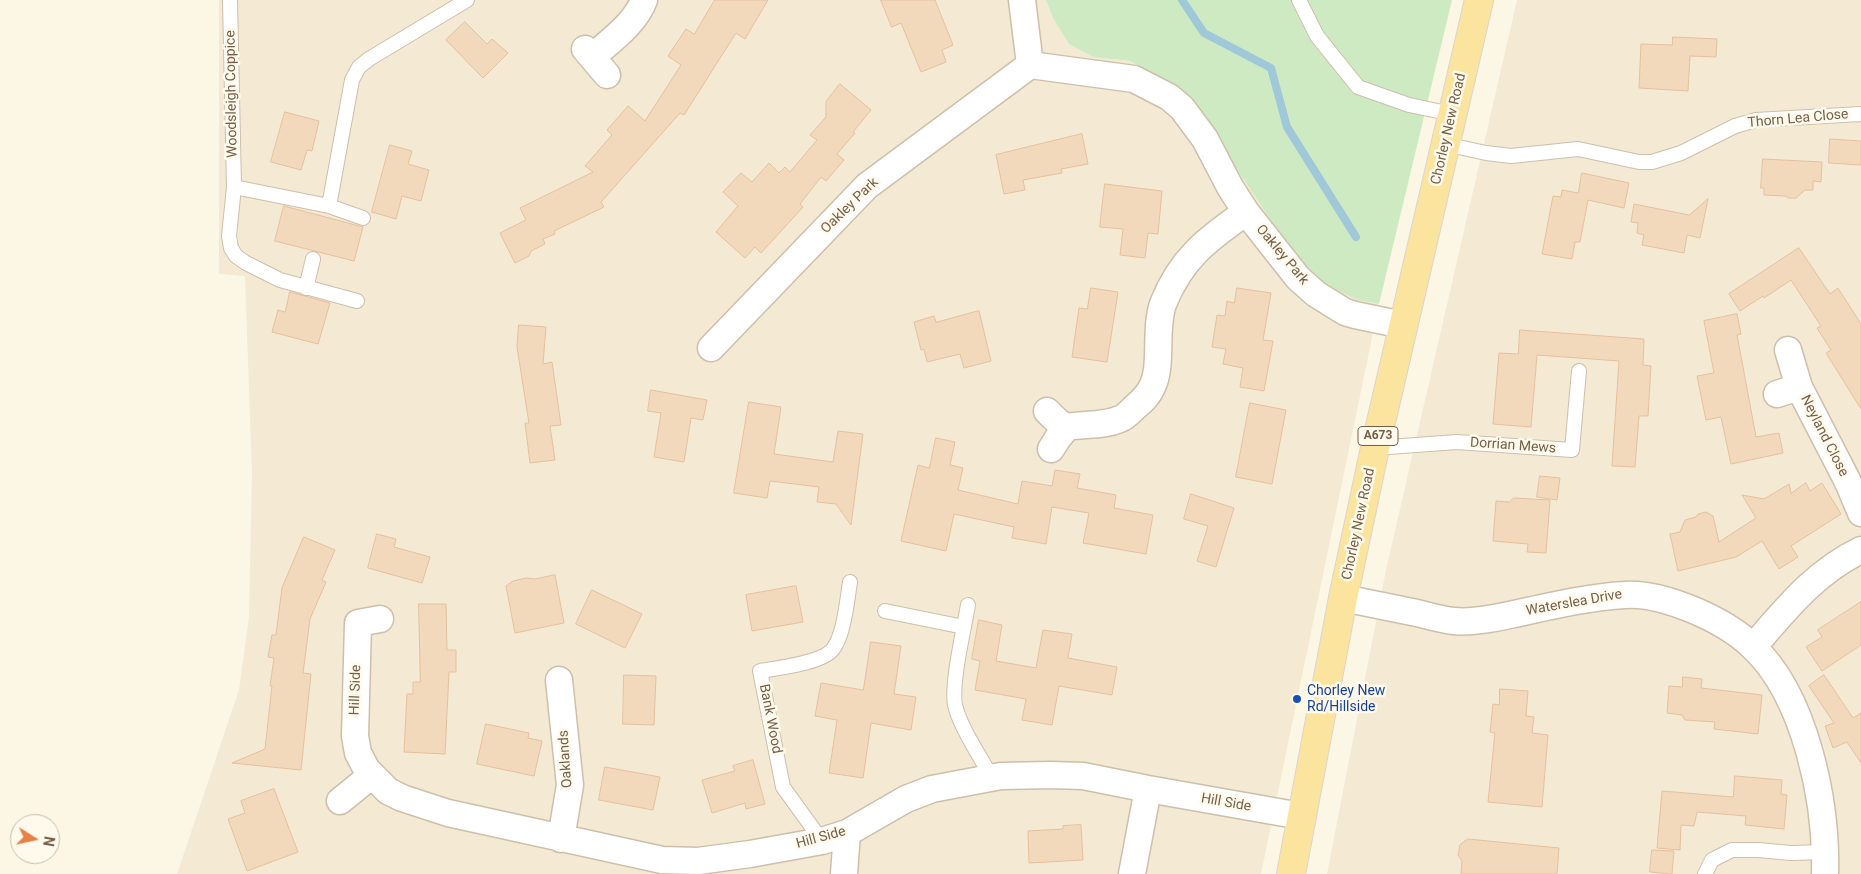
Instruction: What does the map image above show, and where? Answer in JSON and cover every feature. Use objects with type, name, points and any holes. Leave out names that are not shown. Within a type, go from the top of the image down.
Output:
[{"type":"main road","name":"Chorley New Road","points":[[1291,874],[1343,598],[1375,448],[1478,0]]},
{"type":"street","points":[[594,60],[631,22],[641,9],[644,0]]},
{"type":"street","points":[[1022,0],[1030,65]]},
{"type":"street","name":"Oakley Park","points":[[711,348],[868,186],[1030,65],[1134,79],[1169,97],[1182,108],[1205,139],[1230,187],[1246,212],[1298,278],[1316,294],[1345,312],[1403,325]]},
{"type":"street","name":"Oakley Park","points":[[1067,427],[1110,422],[1123,418],[1148,396],[1156,376],[1159,318],[1172,283],[1188,259],[1206,241],[1246,212]]},
{"type":"street","name":"Neyland Close","points":[[1788,350],[1788,391],[1848,482],[1861,513]]},
{"type":"street","points":[[1048,411],[1058,422],[1067,427],[1051,449]]},
{"type":"street","points":[[1753,646],[1815,578],[1834,564],[1861,550]]},
{"type":"street","name":"Waterslea Drive","points":[[1343,598],[1454,621],[1494,618],[1602,596],[1628,594],[1656,597],[1683,605],[1706,615],[1731,629],[1753,646],[1773,670],[1789,697],[1818,783],[1823,816],[1825,863]]},
{"type":"street","name":"Hill Side","points":[[380,619],[358,623],[355,736],[358,753],[367,770],[388,791],[402,798],[448,813],[561,839],[662,860],[698,861],[822,841],[847,833],[906,799],[932,789],[992,778],[1051,775],[1083,776],[1148,790],[1301,816]]},
{"type":"street","name":"Oaklands","points":[[558,680],[570,785],[561,839]]},
{"type":"street","points":[[340,800],[372,775]]},
{"type":"street","points":[[1132,874],[1148,790]]},
{"type":"street","points":[[844,874],[847,833]]},
{"type":"lane","name":"Woodsleigh Coppice","points":[[230,0],[234,187],[230,236],[231,248],[236,256],[280,280],[357,302]]},
{"type":"lane","points":[[329,206],[352,80],[359,67],[369,59],[467,0]]},
{"type":"lane","points":[[1299,0],[1317,36],[1358,87],[1409,105],[1452,114]]},
{"type":"lane","name":"Thorn Lea Close","points":[[1445,144],[1486,153],[1511,156],[1578,149],[1639,162],[1652,162],[1681,154],[1736,126],[1756,120],[1861,114]]},
{"type":"lane","points":[[234,187],[329,206],[363,218]]},
{"type":"lane","points":[[306,288],[313,259]]},
{"type":"lane","name":"Dorrian Mews","points":[[1375,448],[1457,442],[1572,450],[1579,371]]},
{"type":"lane","name":"Bank Wood","points":[[822,841],[783,787],[760,671],[821,658],[833,650],[840,633],[850,582]]},
{"type":"lane","points":[[968,605],[955,687],[955,705],[961,721],[992,778]]},
{"type":"lane","points":[[885,611],[964,626]]},
{"type":"lane","name":"Waterslea Drive","points":[[1705,874],[1712,860],[1732,850],[1791,853],[1825,863]]},
{"type":"shaded area","points":[[219,0],[1046,0],[1053,18],[1069,44],[1093,57],[1130,61],[1187,94],[1303,269],[1358,300],[1379,304],[1261,874],[177,874],[239,690],[249,617],[252,473],[245,276],[219,274]]},
{"type":"shaded area","points":[[1517,0],[1861,0],[1861,874],[1327,874],[1386,570]]},
{"type":"green space","points":[[1046,0],[1452,0],[1379,304],[1358,300],[1337,290],[1303,269],[1187,94],[1130,61],[1093,57],[1069,44],[1053,18]]},
{"type":"building","points":[[715,0],[768,0],[745,39],[736,33],[684,115],[680,113],[601,202],[604,207],[554,231],[555,234],[543,239],[545,244],[531,251],[529,256],[515,263],[500,233],[526,220],[520,208],[593,172],[585,166],[612,135],[607,130],[628,106],[645,121],[681,65],[668,56],[686,29],[694,34]]},
{"type":"building","points":[[881,0],[935,0],[953,45],[942,50],[946,62],[921,72],[901,23],[892,27]]},
{"type":"building","points":[[465,22],[487,44],[492,39],[508,53],[483,78],[446,40]]},
{"type":"building","points":[[1673,37],[1717,39],[1716,57],[1690,56],[1688,91],[1639,88],[1641,44],[1672,45]]},
{"type":"building","points":[[840,84],[871,110],[837,154],[844,160],[826,181],[821,177],[800,204],[803,207],[761,253],[755,247],[745,258],[716,232],[738,206],[723,192],[741,173],[752,182],[769,163],[779,173],[785,167],[790,172],[817,140],[810,135],[826,117],[826,102]]},
{"type":"building","points":[[285,112],[319,121],[312,151],[307,150],[301,170],[271,162]]},
{"type":"building","points":[[1082,134],[1088,164],[1061,169],[1062,173],[1023,180],[1025,190],[1004,194],[996,155]]},
{"type":"building","points":[[1830,139],[1861,141],[1861,165],[1829,163]]},
{"type":"building","points":[[390,145],[412,151],[408,164],[429,170],[421,201],[402,196],[396,219],[372,212]]},
{"type":"building","points":[[1763,159],[1822,162],[1821,182],[1813,181],[1813,190],[1805,190],[1796,198],[1764,195],[1764,188],[1761,188]]},
{"type":"building","points":[[1582,173],[1629,183],[1624,208],[1588,200],[1580,242],[1575,242],[1572,259],[1542,254],[1553,196],[1561,197],[1562,190],[1578,193]]},
{"type":"building","points":[[1105,184],[1162,191],[1158,234],[1148,233],[1145,258],[1120,255],[1123,229],[1100,227]]},
{"type":"building","points":[[1708,199],[1700,238],[1687,235],[1684,253],[1642,245],[1644,235],[1637,233],[1638,223],[1631,222],[1634,204],[1689,215]]},
{"type":"building","points":[[284,206],[363,227],[354,261],[275,241]]},
{"type":"building","points":[[1799,248],[1830,294],[1838,288],[1861,324],[1861,409],[1826,353],[1831,350],[1817,328],[1821,326],[1791,280],[1740,311],[1729,294]]},
{"type":"building","points":[[1091,288],[1118,292],[1107,362],[1072,357],[1079,308],[1087,309]]},
{"type":"building","points":[[1237,288],[1271,293],[1263,340],[1273,341],[1264,391],[1240,387],[1243,368],[1223,364],[1226,349],[1212,347],[1217,315],[1225,316],[1227,301],[1234,303]]},
{"type":"building","points":[[290,292],[330,303],[318,344],[272,332],[278,310],[285,312]]},
{"type":"building","points":[[979,311],[991,361],[964,368],[960,354],[927,362],[924,349],[921,350],[914,322],[934,316],[936,322]]},
{"type":"building","points":[[1737,314],[1741,334],[1737,335],[1756,437],[1779,433],[1783,453],[1731,464],[1721,417],[1706,420],[1697,376],[1714,373],[1704,321]]},
{"type":"building","points":[[519,325],[546,327],[543,364],[552,362],[561,425],[550,426],[555,460],[530,463],[525,423],[529,423],[517,347]]},
{"type":"building","points":[[1520,330],[1644,339],[1643,365],[1651,366],[1648,416],[1639,416],[1635,467],[1612,466],[1619,361],[1537,355],[1531,427],[1493,424],[1499,353],[1518,354]]},
{"type":"building","points":[[651,390],[707,400],[703,420],[691,418],[684,462],[654,457],[661,413],[648,411]]},
{"type":"building","points":[[749,402],[781,407],[774,454],[833,462],[838,431],[863,434],[851,525],[836,504],[817,502],[819,487],[770,481],[767,498],[734,493]]},
{"type":"building","points":[[1250,403],[1286,410],[1272,484],[1236,477]]},
{"type":"building","points":[[936,438],[955,442],[950,465],[963,468],[958,490],[1018,504],[1022,481],[1052,486],[1055,470],[1080,474],[1077,488],[1116,495],[1114,508],[1153,515],[1146,554],[1083,543],[1089,513],[1052,507],[1046,544],[1012,538],[1014,527],[954,514],[946,551],[901,541],[918,465],[929,468]]},
{"type":"building","points":[[1540,476],[1560,478],[1557,500],[1537,497]]},
{"type":"building","points":[[1806,483],[1810,491],[1822,483],[1841,514],[1791,546],[1798,557],[1779,569],[1762,541],[1736,557],[1678,571],[1670,534],[1680,532],[1685,520],[1706,512],[1713,516],[1719,542],[1756,518],[1742,495],[1764,499],[1789,484],[1791,493]]},
{"type":"building","points":[[1191,494],[1234,508],[1216,567],[1197,561],[1208,526],[1184,519]]},
{"type":"building","points":[[1514,498],[1550,500],[1546,553],[1527,552],[1528,544],[1493,541],[1496,501],[1509,502]]},
{"type":"building","points":[[377,534],[396,539],[394,547],[430,557],[422,583],[368,568]]},
{"type":"building","points":[[304,537],[335,550],[322,580],[326,582],[310,619],[303,673],[311,674],[301,770],[232,763],[265,749],[274,658],[268,657],[272,635],[276,635],[282,588]]},
{"type":"building","points":[[555,575],[564,623],[515,633],[506,586],[513,581],[526,578],[535,579]]},
{"type":"building","points":[[796,586],[803,622],[752,631],[746,595]]},
{"type":"building","points":[[592,590],[642,614],[625,648],[576,624]]},
{"type":"building","points":[[1861,602],[1861,645],[1822,671],[1806,647],[1822,637],[1818,630]]},
{"type":"building","points":[[419,604],[446,604],[447,650],[456,650],[456,672],[449,672],[445,754],[404,752],[407,694],[413,694],[413,682],[420,682]]},
{"type":"building","points":[[979,620],[1002,625],[996,661],[1036,668],[1043,630],[1072,634],[1068,658],[1117,667],[1112,695],[1059,686],[1052,725],[1022,720],[1026,699],[975,690],[980,661],[972,659]]},
{"type":"building","points":[[871,642],[901,646],[894,694],[916,697],[911,730],[871,723],[863,778],[829,773],[837,720],[815,716],[821,683],[863,690]]},
{"type":"building","points":[[624,675],[656,676],[654,725],[623,724]]},
{"type":"building","points":[[1824,675],[1853,718],[1861,713],[1861,763],[1847,742],[1833,748],[1825,726],[1834,723],[1809,686]]},
{"type":"building","points":[[1683,677],[1702,679],[1701,688],[1762,695],[1758,734],[1714,729],[1715,722],[1685,720],[1682,715],[1667,713],[1669,686],[1682,687]]},
{"type":"building","points":[[1500,689],[1528,691],[1526,716],[1534,717],[1532,733],[1548,735],[1542,807],[1488,802],[1495,733],[1490,732],[1493,704],[1499,705]]},
{"type":"building","points":[[486,724],[529,733],[528,738],[542,741],[534,776],[477,764]]},
{"type":"building","points":[[753,760],[765,804],[746,809],[745,803],[712,813],[702,780],[735,771],[733,766]]},
{"type":"building","points":[[605,767],[660,777],[653,810],[599,800]]},
{"type":"building","points":[[1735,776],[1782,780],[1781,794],[1787,795],[1784,829],[1745,825],[1746,816],[1697,812],[1694,826],[1681,825],[1680,850],[1657,848],[1662,791],[1733,797]]},
{"type":"building","points":[[274,789],[298,852],[247,871],[228,819],[245,813],[241,801]]},
{"type":"building","points":[[1081,825],[1083,860],[1029,863],[1028,831],[1063,829],[1063,826]]},
{"type":"building","points":[[1468,839],[1559,848],[1557,874],[1461,874],[1462,861],[1458,855],[1460,845]]},
{"type":"building","points":[[1652,850],[1674,851],[1672,874],[1650,872]]},
{"type":"waterway","points":[[1182,0],[1204,33],[1271,68],[1287,127],[1356,237]]},
{"type":"place","name":"Chorley New Rd/Hillside","points":[[1297,699]]}]
